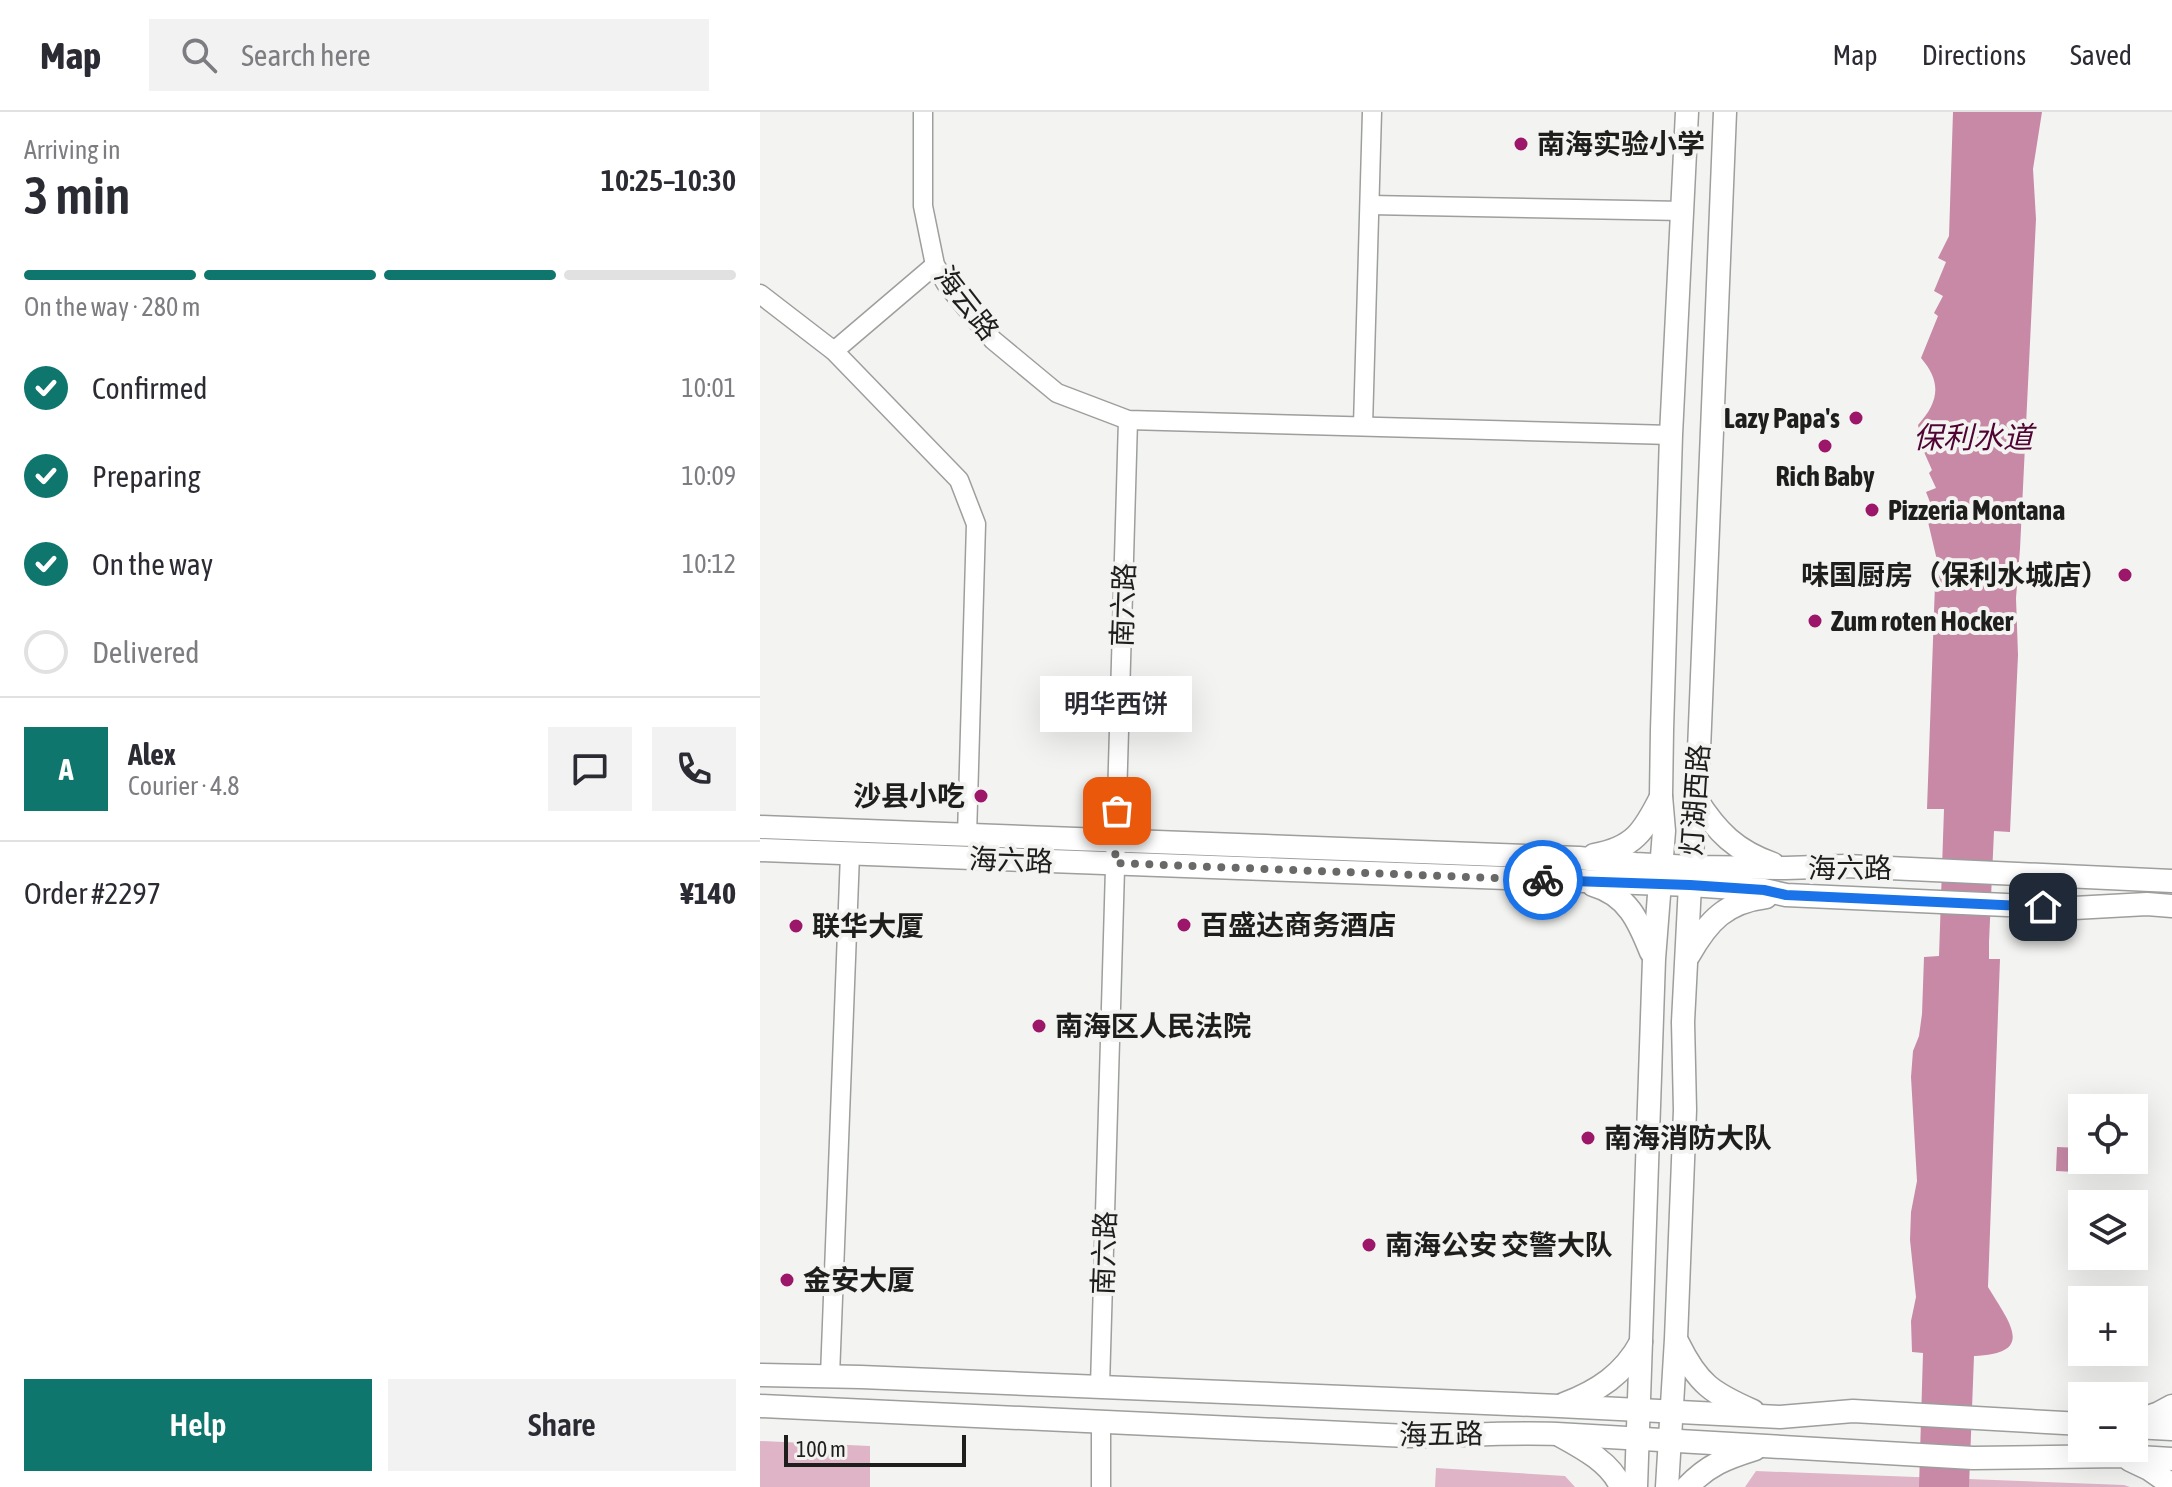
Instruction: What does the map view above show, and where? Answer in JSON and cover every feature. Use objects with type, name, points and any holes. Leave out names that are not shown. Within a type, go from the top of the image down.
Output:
[{"type":"main road","name":"灯湖西路","points":[[1636,1487],[1654,959],[1664,831],[1661,796],[1671,435],[1687,112]]},
{"type":"main road","name":"灯湖西路","points":[[1667,1487],[1685,1110],[1683,1022],[1696,799],[1725,112]]},
{"type":"main road","points":[[1654,959],[1638,919],[1622,901],[1578,869],[1639,835],[1661,796]]},
{"type":"main road","points":[[1696,799],[1732,843],[1752,856],[1786,868]]},
{"type":"main road","name":"海六路","points":[[760,827],[967,836],[1116,852]]},
{"type":"main road","name":"海六路","points":[[760,850],[850,854],[1116,852],[1690,876],[1846,866],[2172,878]]},
{"type":"main road","name":"海六路","points":[[1690,876],[1786,895],[2074,908],[2147,904],[2172,906]]},
{"type":"main road","points":[[1686,959],[1707,925],[1721,914],[1761,897],[1786,895]]},
{"type":"main road","points":[[2147,904],[2172,917]]},
{"type":"main road","points":[[1676,1339],[1690,1367],[1706,1385],[1720,1397],[1765,1416]]},
{"type":"main road","points":[[1559,1406],[1587,1395],[1610,1380],[1632,1358],[1641,1341]]},
{"type":"main road","points":[[760,1375],[1100,1386],[1780,1417],[1853,1411],[2068,1423]]},
{"type":"main road","name":"海五路","points":[[760,1406],[1408,1436],[1472,1436],[1513,1432],[1973,1458],[2068,1457]]},
{"type":"main road","points":[[2148,1418],[2172,1406]]},
{"type":"main road","points":[[2148,1426],[2172,1429]]},
{"type":"main road","points":[[1557,1434],[1600,1461],[1618,1479],[1621,1487]]},
{"type":"main road","points":[[1687,1487],[1702,1472],[1724,1459],[1766,1446]]},
{"type":"main road","name":"海五路","points":[[2148,1458],[2172,1459]]},
{"type":"main road","points":[[2134,1462],[2172,1485]]},
{"type":"street","name":"海云路","points":[[923,112],[923,206],[935,265],[947,285],[993,340],[1057,393],[1128,420]]},
{"type":"street","points":[[1363,426],[1372,112]]},
{"type":"street","points":[[1370,205],[1683,211]]},
{"type":"street","points":[[834,351],[935,265]]},
{"type":"street","points":[[760,294],[834,351],[959,480],[976,524],[967,836]]},
{"type":"street","points":[[1128,420],[1671,435]]},
{"type":"street","name":"南六路","points":[[1100,1386],[1128,420]]},
{"type":"street","points":[[830,1376],[850,854]]},
{"type":"street","points":[[1101,1421],[1101,1487]]},
{"type":"shaded area","points":[[760,1441],[870,1446],[870,1487],[760,1487]]},
{"type":"shaded area","points":[[1436,1468],[1565,1476],[1575,1487],[1435,1487]]},
{"type":"shaded area","points":[[1756,1471],[2124,1485],[2130,1487],[1745,1487]]},
{"type":"water","name":"保利水道","points":[[1953,112],[2042,112],[2033,169],[2036,219],[2016,598],[2018,655],[2010,832],[1994,831],[1989,942],[1989,959],[2000,959],[1988,1287],[2004,1312],[2012,1343],[1994,1354],[1974,1356],[1969,1487],[1919,1487],[1923,1353],[1912,1352],[1911,1321],[1916,1297],[1910,1240],[1917,1181],[1911,1077],[1913,1051],[1922,1014],[1924,957],[1939,956],[1944,809],[1927,809],[1936,556],[1928,522],[1937,520],[1926,492],[1936,488],[1929,473],[1932,470],[1918,425],[1930,408],[1935,392],[1932,375],[1921,358],[1938,316],[1934,313],[1943,296],[1934,291],[1946,262],[1938,258],[1949,236]]},
{"type":"water","points":[[2057,1147],[2068,1147],[2068,1172],[2056,1171]]},
{"type":"way so far","points":[[1117,811],[1115,863],[1543,880]]},
{"type":"place","name":"南海实验小学","points":[[1521,144]]},
{"type":"place","name":"Lazy Papa's","points":[[1856,418]]},
{"type":"place","name":"Rich Baby","points":[[1825,446]]},
{"type":"place","name":"Pizzeria Montana","points":[[1872,510]]},
{"type":"place","name":"味国厨房（保利水城店）","points":[[2125,575]]},
{"type":"place","name":"Zum roten Hocker","points":[[1815,621]]},
{"type":"place","name":"沙县小吃","points":[[981,796]]},
{"type":"place","name":"明华西饼","points":[[1117,811]]},
{"type":"place","name":"百盛达商务酒店","points":[[1184,925]]},
{"type":"place","name":"联华大厦","points":[[796,926]]},
{"type":"place","name":"南海区人民法院","points":[[1039,1026]]},
{"type":"place","name":"南海消防大队","points":[[1588,1138]]},
{"type":"place","name":"南海公安 交警大队","points":[[1369,1245]]},
{"type":"place","name":"金安大厦","points":[[787,1280]]},
{"type":"route","points":[[1543,880],[1690,885],[1764,890],[1786,895],[2043,907]]}]
